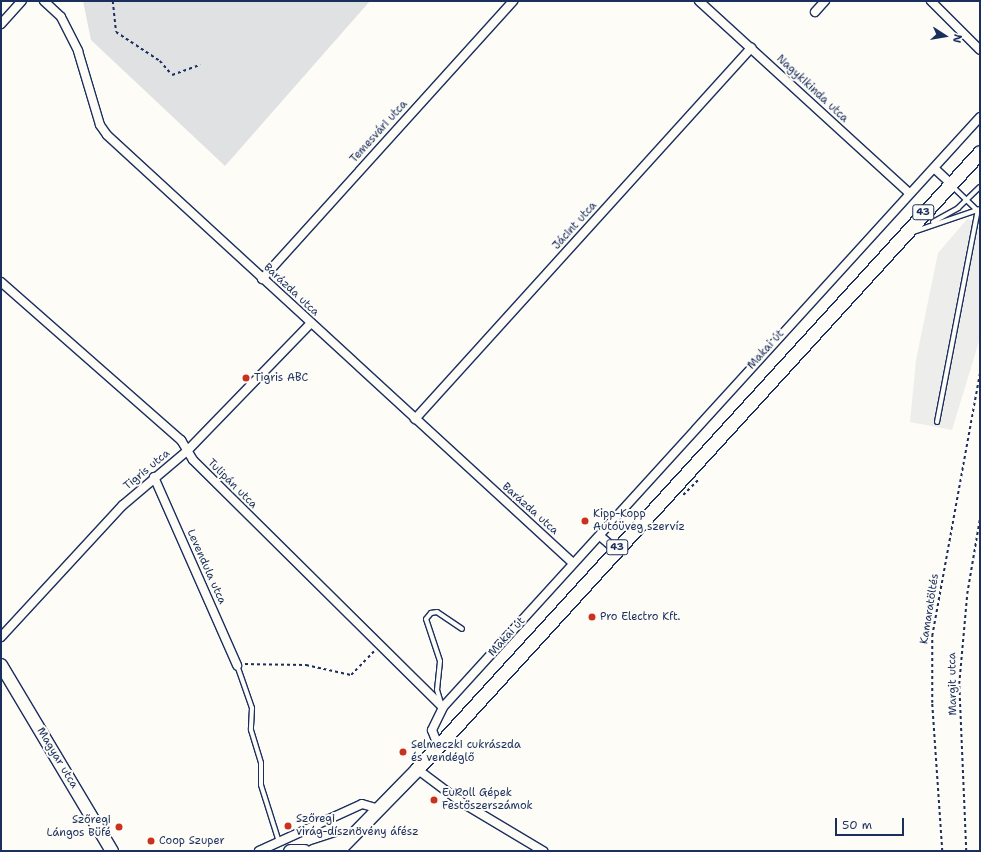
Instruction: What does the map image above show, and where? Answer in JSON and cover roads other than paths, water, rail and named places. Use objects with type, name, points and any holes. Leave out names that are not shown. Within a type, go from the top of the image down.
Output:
[{"type":"main road","name":"Makai út","points":[[337,851],[380,809],[417,769],[896,240],[980,152]]},
{"type":"main road","name":"Makai út","points":[[313,851],[351,837]]},
{"type":"main road","points":[[290,851],[304,851]]},
{"type":"street","points":[[1,24],[22,1]]},
{"type":"street","name":"Barázda utca","points":[[44,1],[61,18],[75,46],[100,125],[108,135],[262,279],[573,563]]},
{"type":"street","name":"Temesvári utca","points":[[262,279],[513,1]]},
{"type":"street","name":"Nagykikinda utca","points":[[699,1],[909,193]]},
{"type":"street","points":[[815,12],[825,1]]},
{"type":"street","points":[[931,1],[980,50]]},
{"type":"street","name":"Jácint utca","points":[[415,419],[751,48]]},
{"type":"street","name":"Makai út","points":[[438,745],[432,730],[443,707],[573,563],[600,536],[909,193],[934,168],[980,117]]},
{"type":"street","points":[[934,168],[951,184]]},
{"type":"street","name":"Tulipán utca","points":[[1,282],[181,440],[187,451],[379,645],[443,707]]},
{"type":"street","name":"Tigris utca","points":[[1,637],[123,505],[154,477],[187,451],[311,323]]},
{"type":"street","name":"Levendula utca","points":[[154,477],[237,665]]},
{"type":"street","points":[[600,536],[615,549]]},
{"type":"street","name":"Magyar utca","points":[[1,665],[112,851]]},
{"type":"street","points":[[417,769],[474,810],[543,851]]},
{"type":"street","points":[[259,851],[362,804],[380,809]]},
{"type":"lane","points":[[951,184],[979,211]]},
{"type":"lane","points":[[896,240],[926,226],[967,200],[980,187]]},
{"type":"lane","points":[[926,226],[979,211]]},
{"type":"lane","points":[[937,422],[979,211]]},
{"type":"lane","points":[[443,707],[437,690],[440,661],[426,619],[431,613],[437,612],[462,629]]},
{"type":"lane","points":[[237,665],[252,708],[252,730],[261,763],[261,785],[279,842]]},
{"type":"place","name":"Tigris ABC","points":[[246,378]]},
{"type":"place","name":"Kipp-Kopp Autóüveg szervíz","points":[[585,521]]},
{"type":"place","name":"Pro Electro Kft.","points":[[592,617]]},
{"type":"place","name":"Selmeczki cukrászda és vendéglő","points":[[403,752]]},
{"type":"place","name":"EuRoll Gépek Festőszerszámok","points":[[434,800]]},
{"type":"place","name":"Szőregi virág-dísznövény áfész","points":[[288,826]]},
{"type":"place","name":"Szőregi Lángos Büfé","points":[[119,827]]},
{"type":"place","name":"Coop Szuper","points":[[151,841]]}]
